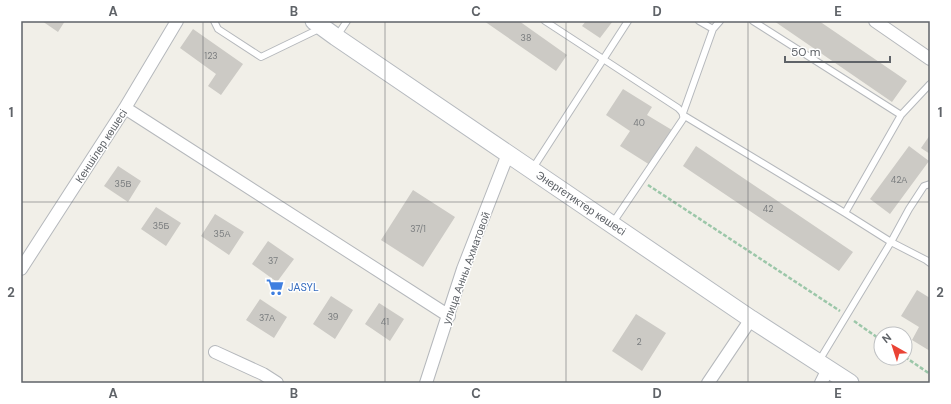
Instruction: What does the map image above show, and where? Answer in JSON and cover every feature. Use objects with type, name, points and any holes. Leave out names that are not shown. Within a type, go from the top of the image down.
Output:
[{"type":"main road","name":"Энергетиктер көшесі","points":[[324,29],[751,319],[822,372],[850,383]]},
{"type":"street","name":"Кеншілер көшесі","points":[[21,269],[24,254],[126,108],[177,21]]},
{"type":"street","points":[[875,21],[930,59]]},
{"type":"street","points":[[126,108],[449,316]]},
{"type":"street","name":"улица Анны Ахматовой","points":[[426,383],[464,270],[508,154]]},
{"type":"street","points":[[708,383],[751,319]]},
{"type":"street","points":[[215,352],[263,374],[277,383]]},
{"type":"lane","points":[[214,21],[218,29],[261,57],[324,29],[347,21]]},
{"type":"lane","points":[[532,170],[628,21]]},
{"type":"lane","points":[[699,21],[714,29]]},
{"type":"lane","points":[[612,224],[683,119],[683,114],[714,29],[720,21]]},
{"type":"lane","points":[[753,21],[901,116]]},
{"type":"lane","points":[[550,22],[678,108],[683,114],[891,242],[930,263]]},
{"type":"lane","points":[[845,213],[901,116],[930,84]]},
{"type":"lane","points":[[822,372],[847,316],[909,209],[924,186],[930,184]]},
{"type":"path","points":[[641,181],[873,334]]},
{"type":"path","points":[[913,362],[930,374]]},
{"type":"building","points":[[42,21],[65,21],[58,32]]},
{"type":"building","points":[[484,21],[519,21],[567,55],[556,71]]},
{"type":"building","points":[[586,21],[613,21],[600,38],[582,26]]},
{"type":"building","points":[[774,21],[819,21],[907,81],[892,102]]},
{"type":"building","points":[[193,29],[243,64],[221,95],[208,86],[216,74],[180,48]]},
{"type":"building","points":[[623,89],[652,107],[647,115],[672,130],[650,165],[620,146],[630,131],[606,115]]},
{"type":"building","points":[[930,135],[930,154],[921,148]]},
{"type":"building","points":[[696,146],[853,252],[839,271],[683,166]]},
{"type":"building","points":[[909,146],[929,161],[890,214],[870,199]]},
{"type":"building","points":[[118,166],[141,181],[128,202],[104,186]]},
{"type":"building","points":[[413,190],[455,217],[423,267],[381,240]]},
{"type":"building","points":[[156,207],[181,223],[166,246],[141,229]]},
{"type":"building","points":[[215,214],[244,232],[229,255],[201,236]]},
{"type":"building","points":[[268,241],[294,259],[277,282],[252,264]]},
{"type":"building","points":[[917,290],[930,298],[930,351],[913,341],[919,327],[901,316]]},
{"type":"building","points":[[331,296],[353,310],[335,339],[313,324]]},
{"type":"building","points":[[260,299],[287,317],[274,338],[246,320]]},
{"type":"building","points":[[379,303],[404,319],[390,341],[365,324]]},
{"type":"building","points":[[636,314],[666,333],[642,371],[612,351]]},
{"type":"place","name":"JASYL","points":[[275,287]]}]
